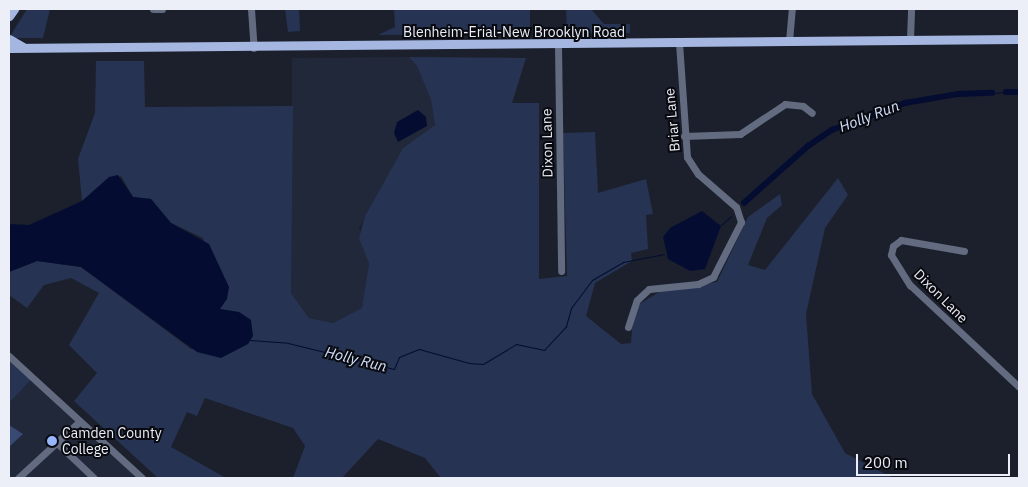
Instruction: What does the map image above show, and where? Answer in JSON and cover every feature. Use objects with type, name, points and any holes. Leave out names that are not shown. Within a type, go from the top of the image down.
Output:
[{"type":"main road","points":[[9,16],[14,9]]},
{"type":"main road","points":[[9,39],[33,48]]},
{"type":"main road","name":"Blenheim-Erial-New Brooklyn Road","points":[[9,48],[558,46],[1019,39]]},
{"type":"street","points":[[153,9],[162,9]]},
{"type":"street","points":[[251,9],[254,48]]},
{"type":"street","points":[[789,41],[792,9]]},
{"type":"street","points":[[910,40],[911,9]]},
{"type":"street","name":"Briar Lane","points":[[628,327],[637,300],[649,289],[698,284],[719,271],[740,222],[734,206],[693,166],[684,136],[679,44]]},
{"type":"street","name":"Dixon Lane","points":[[558,46],[561,271]]},
{"type":"street","points":[[684,136],[740,134],[785,104],[803,106],[812,113]]},
{"type":"street","name":"Dixon Lane","points":[[964,251],[901,240],[893,246],[891,255],[910,286],[1019,387]]},
{"type":"street","points":[[9,356],[142,478]]},
{"type":"street","points":[[18,478],[80,421]]},
{"type":"street","points":[[56,442],[94,478]]},
{"type":"shaded area","points":[[27,9],[50,9],[43,38],[9,38]]},
{"type":"shaded area","points":[[285,9],[299,9],[300,31],[288,32]]},
{"type":"shaded area","points":[[394,9],[530,9],[530,34],[378,35],[395,27]]},
{"type":"shaded area","points":[[566,9],[591,9],[604,24],[630,24],[630,33],[567,33]]},
{"type":"shaded area","points":[[409,57],[417,66],[431,100],[435,125],[403,148],[359,228],[369,263],[362,309],[333,323],[309,318],[291,293],[292,58]]},
{"type":"shaded area","points":[[409,57],[526,58],[512,103],[539,103],[539,279],[567,276],[563,133],[595,132],[598,193],[646,179],[653,214],[646,215],[648,249],[631,253],[632,261],[595,283],[586,316],[621,344],[631,343],[634,307],[663,290],[717,282],[748,217],[780,194],[782,205],[767,218],[748,265],[765,270],[838,178],[848,195],[825,228],[806,314],[812,394],[845,453],[893,478],[441,478],[425,458],[378,439],[342,478],[293,478],[305,446],[293,428],[205,398],[197,416],[187,412],[171,447],[226,478],[158,478],[74,401],[97,373],[69,345],[99,293],[71,278],[44,285],[27,308],[9,295],[9,272],[37,261],[81,267],[191,349],[249,318],[220,309],[203,238],[171,223],[151,199],[133,197],[121,176],[82,201],[78,159],[95,113],[96,61],[144,61],[145,107],[293,106],[291,293],[309,318],[333,323],[362,308],[369,263],[359,238],[365,216],[403,148],[435,125],[431,100],[417,66]]},
{"type":"shaded area","points":[[418,110],[426,117],[427,126],[398,142],[394,133],[397,122]]},
{"type":"shaded area","points":[[118,175],[133,197],[151,199],[171,223],[209,244],[229,287],[227,299],[220,309],[239,312],[251,320],[253,336],[248,344],[221,358],[197,352],[81,267],[37,261],[9,272],[9,224],[29,225],[82,201],[109,177]]},
{"type":"shaded area","points":[[702,211],[721,226],[705,269],[690,271],[668,259],[663,237],[670,228]]},
{"type":"shaded area","points":[[9,361],[31,380],[9,403]]},
{"type":"shaded area","name":"Camden County College","points":[[31,380],[137,478],[9,478],[9,403]]},
{"type":"building","points":[[9,425],[23,434],[9,447]]},
{"type":"waterway","name":"Holly Run","points":[[992,93],[1006,92]]},
{"type":"waterway","name":"Holly Run","points":[[1006,92],[1019,92]]},
{"type":"waterway","name":"Holly Run","points":[[744,203],[808,146],[832,130],[905,103],[958,94],[992,93]]},
{"type":"waterway","name":"Holly Run","points":[[721,225],[731,216]]},
{"type":"waterway","name":"Holly Run","points":[[249,340],[288,343],[394,369],[399,357],[419,349],[469,363],[483,364],[516,344],[544,350],[566,326],[571,308],[592,280],[623,262],[664,254]]},
{"type":"place","name":"Camden County College","points":[[52,441]]}]
